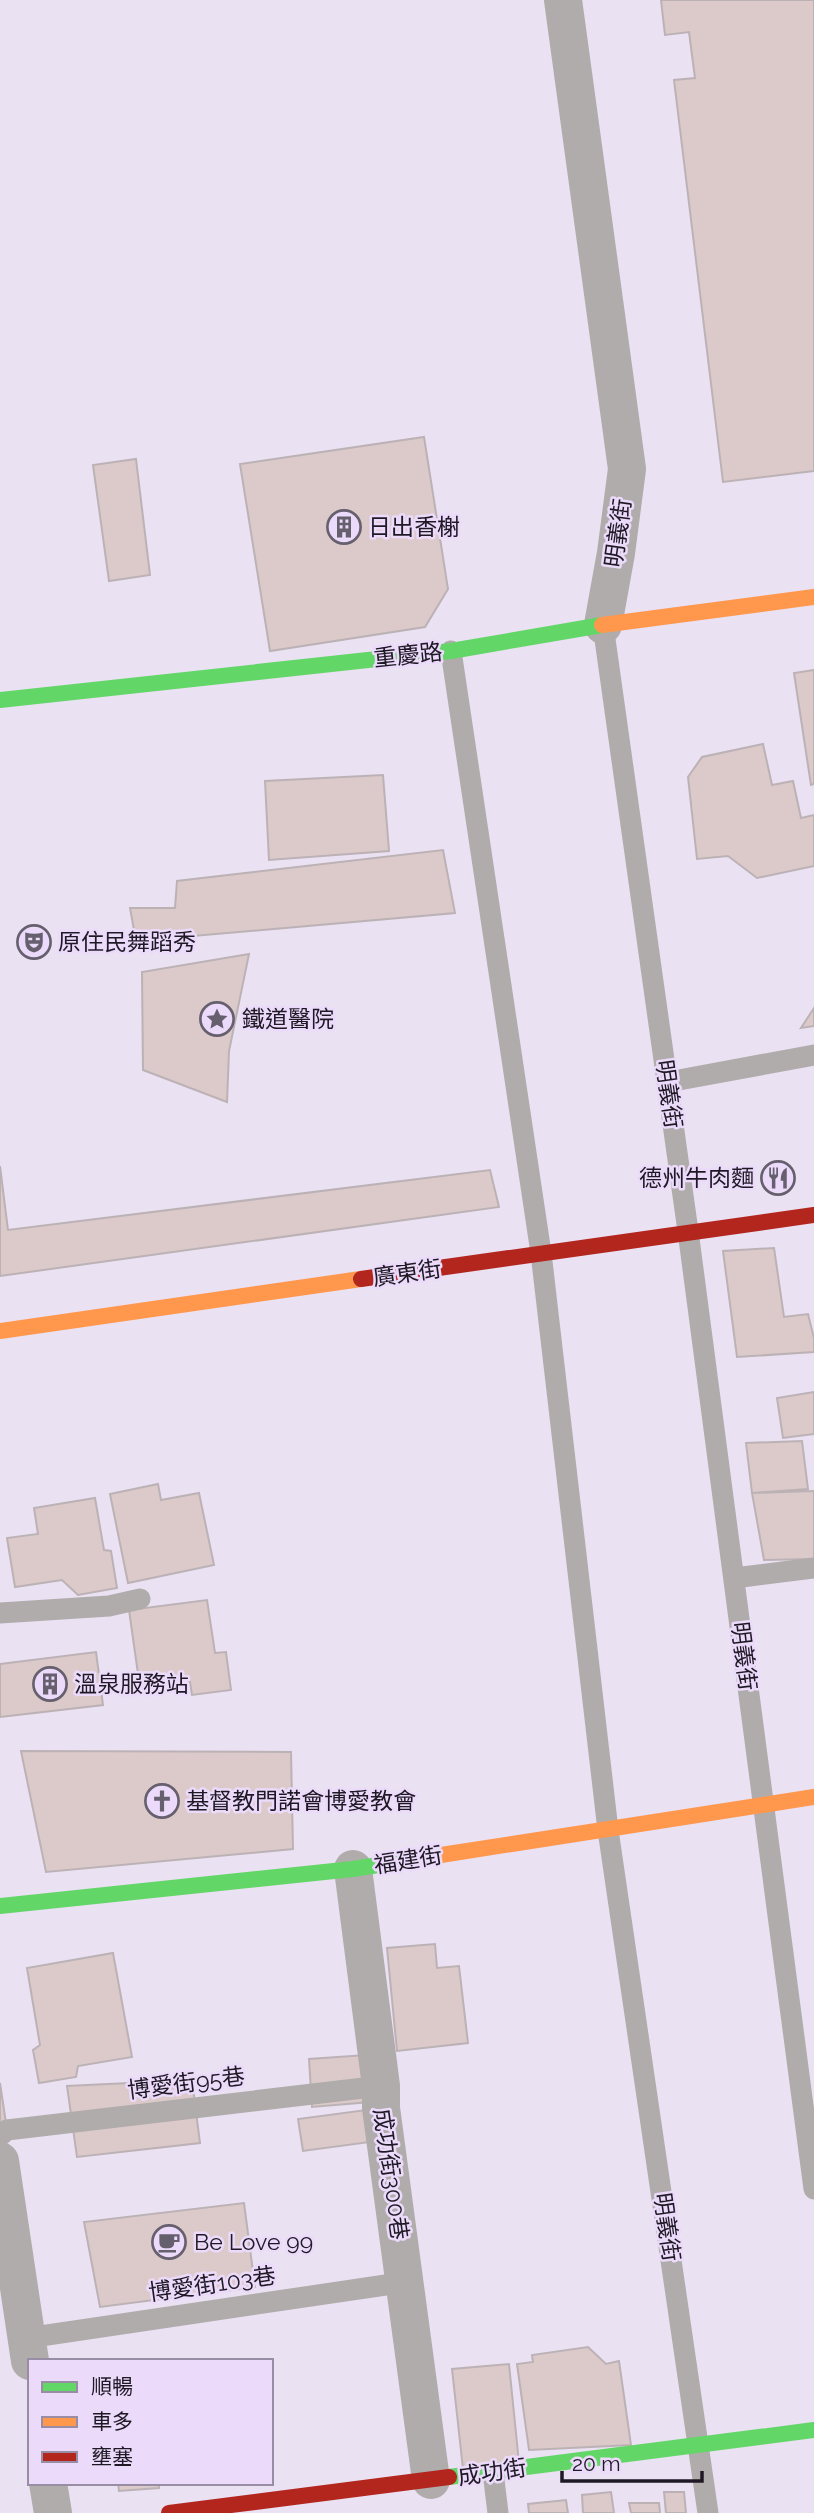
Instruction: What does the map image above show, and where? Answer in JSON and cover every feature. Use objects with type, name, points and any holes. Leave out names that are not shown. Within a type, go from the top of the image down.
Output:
[{"type":"street","name":"明義街","points":[[563,0],[627,469],[603,625]]},
{"type":"street","name":"重慶路","points":[[0,700],[451,651],[603,625],[814,597]]},
{"type":"street","name":"廣東街","points":[[0,1331],[814,1215]]},
{"type":"street","name":"福建街","points":[[0,1906],[353,1869],[814,1797]]},
{"type":"street","name":"成功街300巷","points":[[353,1869],[381,2086],[380,2108],[431,2480]]},
{"type":"street","points":[[0,2161],[28,2349]]},
{"type":"street","name":"成功街","points":[[169,2513],[814,2430]]},
{"type":"street","points":[[48,2485],[52,2513]]},
{"type":"lane","name":"明義街","points":[[603,625],[668,1082],[814,2189]]},
{"type":"lane","name":"明義街","points":[[451,651],[541,1253],[608,1830],[708,2513]]},
{"type":"lane","points":[[668,1082],[814,1055]]},
{"type":"lane","points":[[734,1578],[814,1568]]},
{"type":"lane","points":[[0,1613],[108,1606],[140,1600]]},
{"type":"lane","name":"博愛街95巷","points":[[0,2136],[7,2130],[381,2086]]},
{"type":"lane","name":"博愛街103巷","points":[[28,2349],[406,2283]]},
{"type":"lane","points":[[493,2472],[498,2513]]},
{"type":"building","points":[[661,0],[814,0],[814,471],[723,482],[674,80],[695,78],[689,32],[665,35]]},
{"type":"building","name":"日出香榭","points":[[424,437],[448,589],[425,627],[270,651],[240,464]]},
{"type":"building","points":[[136,459],[150,575],[109,581],[93,465]]},
{"type":"building","points":[[814,670],[814,784],[811,785],[794,673]]},
{"type":"building","points":[[763,744],[772,785],[793,781],[801,818],[814,815],[814,866],[757,878],[728,856],[697,859],[688,777],[702,757]]},
{"type":"building","points":[[383,775],[389,851],[269,860],[265,781]]},
{"type":"building","points":[[443,850],[455,913],[136,941],[130,908],[175,908],[177,881]]},
{"type":"building","points":[[249,954],[229,1051],[227,1102],[143,1070],[142,972]]},
{"type":"building","points":[[814,1008],[814,1026],[801,1028]]},
{"type":"building","points":[[0,1166],[8,1230],[490,1170],[499,1207],[0,1276]]},
{"type":"building","points":[[774,1248],[784,1317],[808,1314],[814,1338],[814,1352],[737,1357],[723,1251]]},
{"type":"building","points":[[814,1392],[814,1434],[783,1438],[777,1398]]},
{"type":"building","points":[[802,1441],[808,1489],[752,1493],[746,1443]]},
{"type":"building","points":[[158,1484],[161,1500],[199,1493],[214,1565],[128,1583],[110,1494]]},
{"type":"building","points":[[814,1491],[814,1559],[764,1560],[752,1493]]},
{"type":"building","points":[[95,1498],[104,1550],[111,1551],[117,1588],[78,1595],[62,1580],[15,1587],[7,1538],[38,1534],[34,1508]]},
{"type":"building","points":[[207,1600],[215,1653],[226,1652],[231,1690],[192,1695],[190,1682],[140,1688],[129,1610]]},
{"type":"building","name":"溫泉服務站","points":[[96,1652],[103,1705],[0,1717],[0,1664]]},
{"type":"building","name":"基督教門諾會博愛教會","points":[[21,1751],[291,1752],[293,1849],[46,1872]]},
{"type":"building","points":[[435,1944],[437,1968],[459,1966],[468,2043],[397,2051],[387,1948]]},
{"type":"building","points":[[113,1953],[132,2057],[78,2066],[76,2077],[39,2083],[33,2050],[40,2045],[27,1968]]},
{"type":"building","points":[[366,2055],[370,2102],[312,2107],[309,2059]]},
{"type":"building","points":[[192,2080],[200,2143],[77,2157],[67,2086]]},
{"type":"building","points":[[0,2083],[7,2130],[0,2131]]},
{"type":"building","points":[[381,2108],[385,2140],[303,2151],[298,2119]]},
{"type":"building","name":"Be Love 99","points":[[244,2203],[255,2287],[100,2307],[84,2222]]},
{"type":"building","points":[[588,2347],[606,2364],[619,2361],[631,2445],[529,2450],[517,2364],[533,2362],[532,2355]]},
{"type":"building","points":[[509,2364],[519,2463],[463,2469],[452,2369]]},
{"type":"building","points":[[118,2485],[159,2485],[159,2488],[119,2491]]},
{"type":"building","points":[[611,2492],[614,2513],[583,2513],[582,2495]]},
{"type":"building","points":[[664,2492],[684,2492],[686,2513],[666,2513]]},
{"type":"building","points":[[566,2500],[568,2513],[529,2513],[528,2504]]},
{"type":"building","points":[[629,2503],[659,2503],[660,2513],[631,2513]]},
{"type":"traffic: fast","points":[[0,700],[451,651],[602,625]]},
{"type":"traffic: fast","points":[[0,1906],[353,1869],[441,1855]]},
{"type":"traffic: fast","points":[[449,2477],[814,2430]]},
{"type":"traffic: slow","points":[[602,625],[814,597]]},
{"type":"traffic: slow","points":[[0,1331],[361,1279]]},
{"type":"traffic: slow","points":[[441,1855],[814,1797]]},
{"type":"traffic: jam","points":[[361,1279],[814,1215]]},
{"type":"traffic: jam","points":[[169,2513],[449,2477]]},
{"type":"place","name":"日出香榭","points":[[344,527]]},
{"type":"place","name":"原住民舞蹈秀","points":[[34,942]]},
{"type":"place","name":"鐵道醫院","points":[[217,1019]]},
{"type":"place","name":"德州牛肉麵","points":[[778,1178]]},
{"type":"place","name":"溫泉服務站","points":[[50,1684]]},
{"type":"place","name":"基督教門諾會博愛教會","points":[[162,1801]]},
{"type":"place","name":"Be Love 99","points":[[169,2242]]}]
